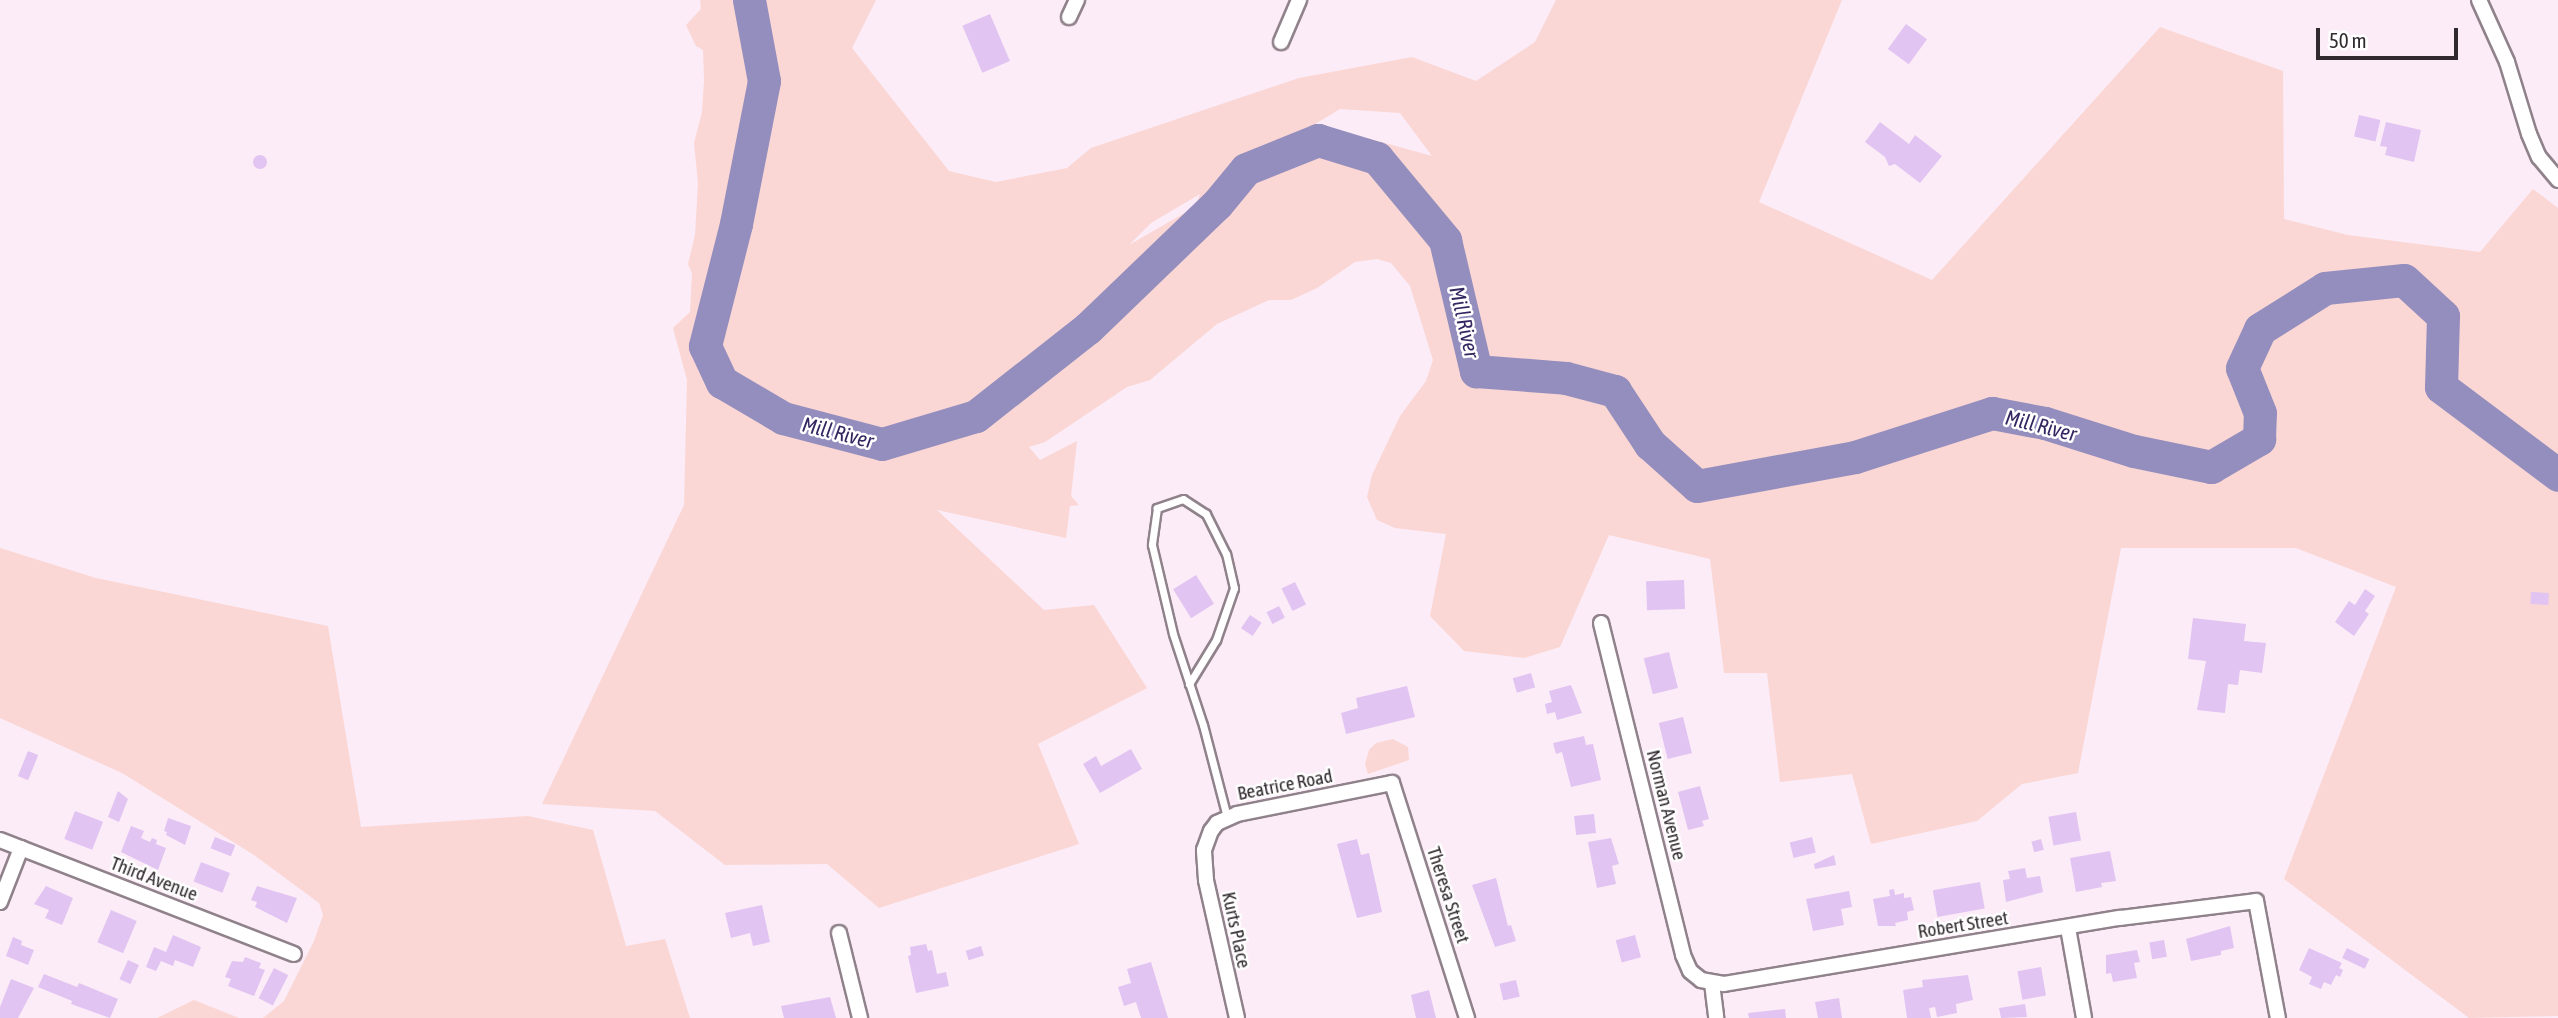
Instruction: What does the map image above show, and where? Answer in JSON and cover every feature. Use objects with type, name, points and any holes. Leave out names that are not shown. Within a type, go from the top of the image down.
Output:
[{"type":"street","points":[[1069,18],[1077,0]]},
{"type":"street","points":[[1281,42],[1299,0]]},
{"type":"street","points":[[2479,0],[2507,62],[2529,134],[2539,157],[2558,180]]},
{"type":"street","name":"Norman Avenue","points":[[1601,623],[1683,955],[1690,971],[1701,980],[1712,983]]},
{"type":"street","name":"Beatrice Road","points":[[1205,850],[1211,831],[1227,817],[1392,783]]},
{"type":"street","name":"Theresa Street","points":[[1392,783],[1467,1018]]},
{"type":"street","name":"Third Avenue","points":[[0,840],[294,954]]},
{"type":"street","points":[[0,902],[21,848]]},
{"type":"street","name":"Kurts Place","points":[[1205,850],[1208,892],[1237,1018]]},
{"type":"street","name":"Robert Street","points":[[1712,983],[2256,901],[2278,1018]]},
{"type":"street","points":[[2068,928],[2084,1018]]},
{"type":"street","points":[[839,933],[860,1018]]},
{"type":"street","points":[[1712,983],[1716,1018]]},
{"type":"lane","points":[[1189,684],[1216,640],[1234,588],[1226,554],[1206,514],[1183,499],[1157,508],[1152,545],[1173,634],[1227,817]]},
{"type":"shaded area","points":[[700,0],[876,0],[852,48],[949,171],[996,182],[1067,168],[1091,148],[1299,78],[1412,57],[1476,81],[1535,42],[1556,0],[1842,0],[1759,202],[1932,280],[2160,27],[2283,71],[2284,219],[2348,235],[2480,252],[2533,189],[2558,208],[2558,1016],[2469,1018],[2284,879],[2396,587],[2296,548],[2121,548],[2078,773],[2022,784],[1977,821],[1871,844],[1852,774],[1780,782],[1767,673],[1724,673],[1710,559],[1609,535],[1560,647],[1524,658],[1464,651],[1430,616],[1446,534],[1395,528],[1377,520],[1367,497],[1372,475],[1400,416],[1426,381],[1433,360],[1410,286],[1391,263],[1377,259],[1355,262],[1317,288],[1291,300],[1269,300],[1217,324],[1150,380],[1127,387],[1045,442],[1029,447],[1040,460],[1077,441],[1071,496],[1079,505],[1070,506],[1066,538],[937,510],[1044,610],[1094,605],[1147,688],[1038,744],[1079,844],[879,908],[827,864],[725,865],[655,811],[542,804],[684,505],[687,380],[673,328],[690,312],[692,273],[688,264],[695,235],[698,183],[694,143],[702,112],[704,80],[703,50],[696,46],[686,25],[701,9]],"holes":[[[1340,109],[1400,113],[1432,156],[1367,138],[1337,145],[1277,147]],[[1200,194],[1195,207],[1129,245],[1151,223]]]},
{"type":"shaded area","points":[[0,548],[96,578],[328,626],[361,827],[528,816],[593,830],[626,946],[665,939],[690,1018],[263,1018],[284,1001],[314,941],[323,915],[319,903],[254,855],[122,773],[0,718]]},
{"type":"shaded area","points":[[1393,739],[1408,747],[1409,760],[1368,774],[1365,764],[1369,750],[1376,743]]},
{"type":"shaded area","points":[[194,1000],[239,1018],[157,1018]]},
{"type":"building","points":[[990,14],[1010,61],[982,73],[962,26]]},
{"type":"building","points":[[1906,24],[1927,39],[1909,64],[1888,49]]},
{"type":"building","points":[[2359,115],[2380,120],[2375,141],[2354,136]]},
{"type":"building","points":[[1880,122],[1909,144],[1915,135],[1942,156],[1920,183],[1895,164],[1889,166],[1885,157],[1865,142]]},
{"type":"building","points":[[2386,122],[2421,130],[2414,162],[2385,155],[2387,147],[2380,146]]},
{"type":"building","points":[[257,155],[263,155],[267,162],[263,169],[257,169],[253,165],[253,159]]},
{"type":"building","points":[[1196,575],[1214,604],[1191,618],[1173,589]]},
{"type":"building","points":[[1684,580],[1685,609],[1647,610],[1646,581]]},
{"type":"building","points":[[1295,582],[1306,604],[1292,611],[1282,589]]},
{"type":"building","points":[[2365,589],[2375,596],[2365,611],[2369,614],[2354,636],[2335,622],[2349,601],[2355,605]]},
{"type":"building","points":[[2531,592],[2549,593],[2548,605],[2530,604]]},
{"type":"building","points":[[1279,606],[1285,618],[1272,624],[1267,612]]},
{"type":"building","points":[[1250,615],[1262,623],[1253,636],[1241,628]]},
{"type":"building","points":[[2193,618],[2246,624],[2244,641],[2266,643],[2262,673],[2240,670],[2238,685],[2228,684],[2225,713],[2197,710],[2206,661],[2188,659]]},
{"type":"building","points":[[1669,652],[1678,688],[1653,694],[1644,658]]},
{"type":"building","points":[[1531,673],[1535,687],[1517,693],[1513,678]]},
{"type":"building","points":[[1571,685],[1582,713],[1557,720],[1555,712],[1547,714],[1545,704],[1552,702],[1549,691]]},
{"type":"building","points":[[1407,686],[1415,717],[1346,734],[1341,713],[1358,708],[1356,698]]},
{"type":"building","points":[[1683,717],[1692,753],[1668,759],[1659,723]]},
{"type":"building","points":[[1584,736],[1586,745],[1593,744],[1601,780],[1571,787],[1562,752],[1556,754],[1553,743]]},
{"type":"building","points":[[1131,749],[1142,769],[1100,793],[1083,764],[1096,756],[1101,766]]},
{"type":"building","points":[[28,751],[38,755],[28,780],[18,776]]},
{"type":"building","points":[[1700,786],[1709,819],[1702,821],[1704,826],[1688,830],[1678,792]]},
{"type":"building","points":[[118,791],[128,799],[119,822],[108,817]]},
{"type":"building","points":[[75,811],[103,822],[92,850],[64,839]]},
{"type":"building","points":[[2076,812],[2081,841],[2053,845],[2048,817]]},
{"type":"building","points":[[1594,814],[1596,833],[1576,835],[1574,816]]},
{"type":"building","points":[[168,818],[191,826],[185,845],[166,835],[167,832],[164,831]]},
{"type":"building","points":[[131,826],[144,831],[141,838],[150,842],[152,838],[157,840],[156,844],[166,848],[158,870],[121,852]]},
{"type":"building","points":[[215,837],[235,845],[231,856],[211,848]]},
{"type":"building","points":[[1812,837],[1816,853],[1794,858],[1790,843]]},
{"type":"building","points":[[1611,838],[1619,864],[1612,866],[1616,884],[1597,888],[1588,842]]},
{"type":"building","points":[[1357,839],[1361,855],[1369,853],[1382,912],[1357,918],[1337,844]]},
{"type":"building","points":[[2041,839],[2044,850],[2034,852],[2031,842]]},
{"type":"building","points":[[2110,851],[2116,881],[2076,892],[2070,858]]},
{"type":"building","points":[[1834,855],[1836,865],[1815,869],[1814,864]]},
{"type":"building","points":[[201,862],[230,873],[222,893],[193,882]]},
{"type":"building","points":[[2025,868],[2027,878],[2040,876],[2043,892],[2006,902],[2003,880],[2010,879],[2008,871]]},
{"type":"building","points":[[1496,878],[1508,926],[1511,925],[1516,941],[1495,947],[1472,885]]},
{"type":"building","points":[[1980,882],[1985,909],[1937,917],[1933,890]]},
{"type":"building","points":[[46,886],[73,898],[62,925],[45,918],[49,910],[34,904]]},
{"type":"building","points":[[257,886],[297,898],[287,923],[255,907],[257,902],[251,900]]},
{"type":"building","points":[[1894,889],[1895,895],[1904,893],[1904,898],[1911,897],[1914,910],[1907,912],[1908,920],[1895,923],[1896,926],[1878,926],[1873,899],[1890,896],[1889,890]]},
{"type":"building","points":[[1849,891],[1852,907],[1841,909],[1844,925],[1813,931],[1806,899]]},
{"type":"building","points":[[762,905],[770,942],[753,946],[750,933],[731,938],[725,913]]},
{"type":"building","points":[[111,910],[137,921],[123,953],[97,942]]},
{"type":"building","points":[[2230,926],[2234,948],[2221,951],[2221,955],[2191,961],[2186,939]]},
{"type":"building","points":[[173,935],[201,947],[193,967],[175,960],[173,966],[161,961],[156,971],[146,967],[154,947],[166,952]]},
{"type":"building","points":[[1635,935],[1641,957],[1622,962],[1616,940]]},
{"type":"building","points":[[13,937],[22,941],[21,945],[34,950],[28,965],[6,956]]},
{"type":"building","points":[[2164,940],[2167,957],[2152,959],[2149,943]]},
{"type":"building","points":[[926,944],[928,951],[932,950],[937,974],[946,972],[949,986],[916,993],[908,956],[911,955],[910,947]]},
{"type":"building","points":[[981,946],[984,956],[969,960],[966,951]]},
{"type":"building","points":[[2309,948],[2342,963],[2339,968],[2343,970],[2340,977],[2336,975],[2331,985],[2324,982],[2321,989],[2309,984],[2312,977],[2299,970]]},
{"type":"building","points":[[2347,948],[2369,959],[2365,969],[2342,958]]},
{"type":"building","points":[[2137,950],[2140,962],[2134,963],[2137,978],[2113,982],[2111,973],[2106,974],[2106,955]]},
{"type":"building","points":[[245,957],[261,963],[259,968],[265,970],[254,996],[228,986],[231,979],[225,977],[232,961],[243,962]]},
{"type":"building","points":[[128,960],[139,965],[130,984],[119,979]]},
{"type":"building","points":[[1151,962],[1168,1018],[1141,1018],[1136,1002],[1124,1006],[1118,987],[1131,983],[1127,969]]},
{"type":"building","points":[[2041,967],[2046,996],[2022,1000],[2017,971]]},
{"type":"building","points":[[274,968],[288,975],[273,1006],[259,998]]},
{"type":"building","points":[[44,974],[77,987],[79,983],[118,999],[110,1018],[71,1004],[72,1001],[38,987]]},
{"type":"building","points":[[1968,975],[1973,1000],[1956,1004],[1957,1013],[1937,1017],[1935,1007],[1929,1008],[1931,1018],[1907,1018],[1903,990],[1923,987],[1922,980]]},
{"type":"building","points":[[11,979],[34,988],[18,1018],[0,1018],[0,1007]]},
{"type":"building","points":[[1516,980],[1520,997],[1503,1000],[1499,984]]},
{"type":"building","points":[[1429,990],[1436,1018],[1416,1018],[1411,995]]},
{"type":"building","points":[[830,997],[836,1018],[784,1018],[781,1006]]},
{"type":"building","points":[[1839,998],[1842,1018],[1818,1018],[1815,1002]]},
{"type":"building","points":[[2025,1004],[2027,1017],[2001,1018],[1999,1008]]},
{"type":"building","points":[[1785,1009],[1786,1018],[1749,1018],[1748,1013]]},
{"type":"waterway","name":"Mill River","points":[[749,0],[764,81],[736,224],[705,346],[722,382],[783,418],[882,444],[976,416],[1088,328],[1217,204],[1246,169],[1318,140],[1377,158],[1445,240],[1476,371],[1566,378],[1615,391],[1650,444],[1697,486],[1855,457],[1992,413],[2045,423],[2134,451],[2211,467],[2259,439],[2260,413],[2242,368],[2260,329],[2325,288],[2404,280],[2443,316],[2441,387],[2558,475]]}]
